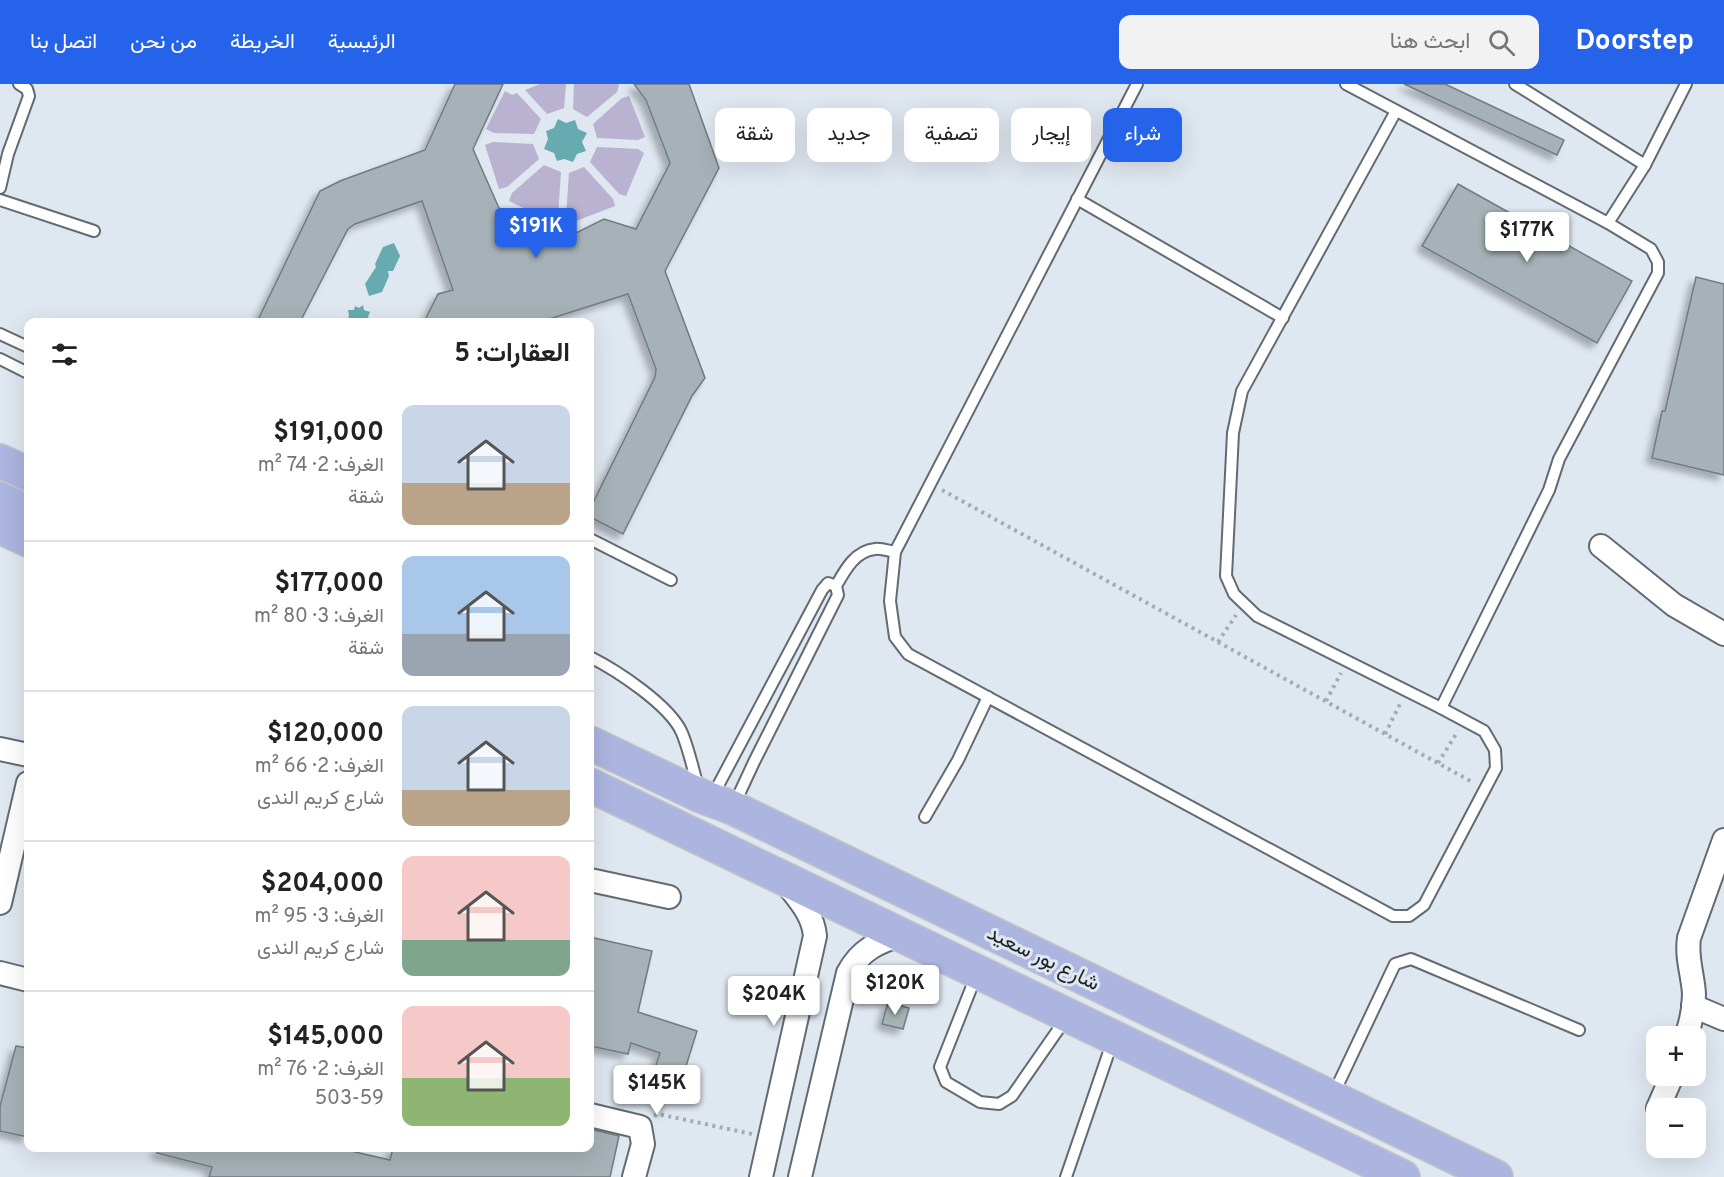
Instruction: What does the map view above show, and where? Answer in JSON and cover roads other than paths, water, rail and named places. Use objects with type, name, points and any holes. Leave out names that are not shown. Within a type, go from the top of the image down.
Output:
[{"type":"main road","points":[[0,440],[24,451]]},
{"type":"main road","points":[[0,460],[24,472]]},
{"type":"main road","points":[[0,499],[13,528]]},
{"type":"main road","name":"شارع بور سعيد","points":[[594,744],[1496,1177]]},
{"type":"main road","name":"شارع بور سعيد","points":[[594,787],[1403,1177]]},
{"type":"street","points":[[1601,546],[1674,605],[1724,634]]},
{"type":"street","points":[[0,749],[24,754]]},
{"type":"street","points":[[0,903],[24,800]]},
{"type":"street","points":[[1689,1026],[1694,1006],[1688,957],[1689,938],[1724,840]]},
{"type":"street","points":[[761,1177],[815,936],[814,923],[809,914],[781,877]]},
{"type":"street","points":[[594,881],[669,897]]},
{"type":"street","points":[[800,1177],[848,973],[855,959],[867,950],[879,942],[902,934]]},
{"type":"street","points":[[0,973],[24,979]]},
{"type":"street","points":[[1694,1006],[1724,1019]]},
{"type":"street","points":[[594,1116],[640,1127],[643,1144],[634,1177]]},
{"type":"lane","points":[[0,188],[8,154],[28,96],[27,89],[19,84]]},
{"type":"lane","points":[[1137,84],[895,552],[890,601],[895,637],[908,654],[1393,916],[1409,916],[1424,905],[1497,768],[1495,750],[1484,731],[1257,616],[1233,594],[1226,576],[1233,433],[1242,391],[1396,111]]},
{"type":"lane","points":[[1346,84],[1608,223],[1651,249],[1658,262],[1658,273],[1555,467],[1549,490],[1441,708]]},
{"type":"lane","points":[[1515,84],[1645,165]]},
{"type":"lane","points":[[1608,223],[1645,165],[1686,84]]},
{"type":"lane","points":[[1077,199],[1283,318]]},
{"type":"lane","points":[[0,200],[94,231]]},
{"type":"lane","points":[[0,334],[24,346]]},
{"type":"lane","points":[[0,359],[24,372]]},
{"type":"lane","points":[[594,541],[671,580]]},
{"type":"lane","points":[[715,801],[754,762],[838,595],[836,586],[847,567],[859,554],[876,548],[895,552]]},
{"type":"lane","points":[[715,801],[736,752],[822,590],[828,583],[836,586]]},
{"type":"lane","points":[[594,659],[624,676],[672,717],[682,732],[715,801]]},
{"type":"lane","points":[[925,817],[958,760],[988,697]]},
{"type":"lane","points":[[736,752],[754,762]]},
{"type":"lane","points":[[1331,1098],[1395,964],[1411,960],[1579,1030]]},
{"type":"lane","points":[[978,971],[940,1067],[946,1082],[980,1102],[999,1104],[1012,1096],[1068,1015]]},
{"type":"lane","points":[[1066,1177],[1114,1037]]},
{"type":"water","points":[[558,119],[566,123],[575,120],[578,129],[587,133],[582,142],[586,151],[577,154],[573,162],[564,159],[557,161],[554,153],[544,149],[548,139],[546,131],[554,128]]},
{"type":"water","points":[[394,243],[400,256],[393,271],[388,271],[389,276],[382,292],[369,296],[365,284],[376,267],[375,264],[383,247]]},
{"type":"water","points":[[363,305],[364,310],[370,312],[369,318],[348,318],[348,310],[354,310],[355,306],[359,308]]}]
